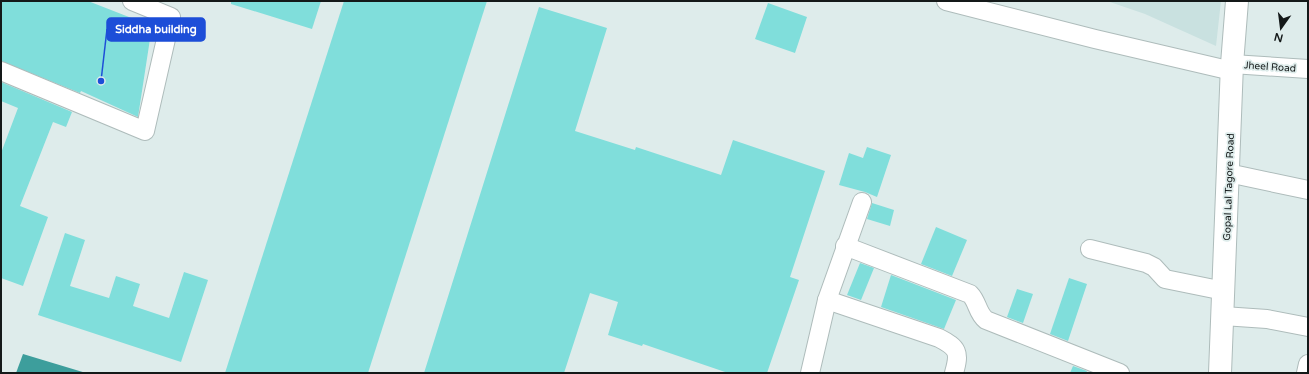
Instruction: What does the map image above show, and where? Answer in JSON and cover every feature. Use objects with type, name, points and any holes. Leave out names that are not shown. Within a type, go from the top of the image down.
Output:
[{"type":"street","points":[[1,71],[145,131],[171,16],[132,1]]},
{"type":"street","name":"Jheel Road","points":[[946,1],[1095,39],[1232,67],[1308,69]]},
{"type":"street","name":"Gopal Lal Tagore Road","points":[[1220,373],[1232,67],[1237,1]]},
{"type":"street","points":[[1228,173],[1308,190]]},
{"type":"street","points":[[810,373],[827,300],[845,246],[862,202]]},
{"type":"street","points":[[845,246],[970,294],[975,299],[980,315],[986,320],[1120,373]]},
{"type":"street","points":[[1090,249],[1146,263],[1154,267],[1165,279],[1224,291]]},
{"type":"street","points":[[827,300],[939,338],[948,343],[956,349],[958,358],[954,373]]},
{"type":"street","points":[[1223,316],[1267,319],[1308,327]]},
{"type":"street","points":[[1306,373],[1308,364]]},
{"type":"shaded area","points":[[1107,1],[1221,1],[1216,46],[1145,14]]},
{"type":"water","points":[[23,354],[86,373],[16,373]]},
{"type":"building","points":[[1,1],[88,1],[152,26],[138,117],[81,91],[80,93],[1,61]]},
{"type":"building","points":[[231,1],[321,1],[312,29],[231,4]]},
{"type":"building","points":[[344,1],[487,1],[368,373],[225,373]]},
{"type":"building","points":[[768,3],[807,17],[795,53],[755,39]]},
{"type":"building","points":[[539,7],[607,28],[575,131],[635,150],[636,147],[721,175],[733,140],[825,171],[790,277],[799,280],[767,373],[728,373],[643,344],[642,346],[608,335],[618,302],[590,293],[564,373],[424,373]]},
{"type":"building","points":[[1,82],[72,112],[66,127],[53,122],[20,206],[48,217],[23,286],[1,278],[1,153],[18,108],[1,101]]},
{"type":"building","points":[[867,147],[891,155],[877,197],[839,185],[849,153],[863,158]]},
{"type":"building","points":[[872,203],[894,210],[890,226],[867,219]]},
{"type":"building","points":[[936,227],[967,240],[952,276],[921,264]]},
{"type":"building","points":[[65,233],[85,240],[70,286],[109,298],[116,276],[140,284],[133,306],[169,318],[184,272],[208,280],[181,362],[38,315]]},
{"type":"building","points":[[860,263],[874,268],[861,300],[847,295]]},
{"type":"building","points":[[891,275],[956,300],[944,329],[881,307]]},
{"type":"building","points":[[1069,278],[1087,284],[1068,341],[1050,334]]},
{"type":"building","points":[[1017,289],[1033,294],[1023,323],[1007,317]]},
{"type":"building","points":[[1073,366],[1087,371],[1086,373],[1070,373]]},
{"type":"place","name":"Siddha building","points":[[101,81]]}]
